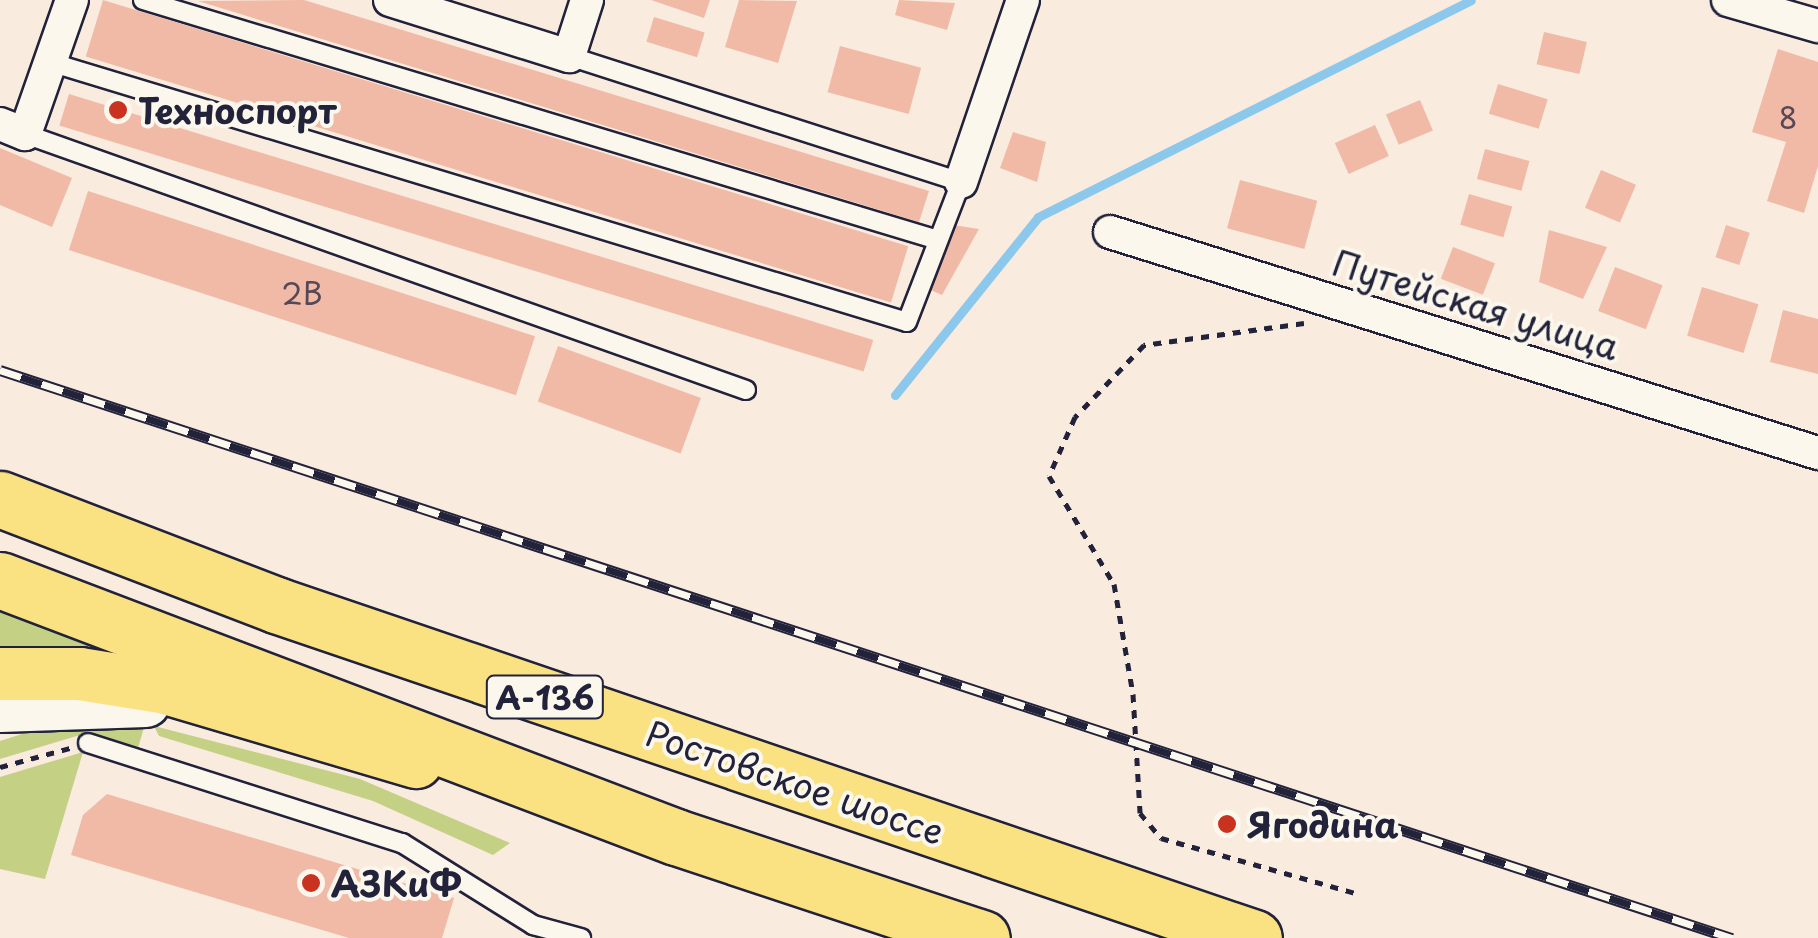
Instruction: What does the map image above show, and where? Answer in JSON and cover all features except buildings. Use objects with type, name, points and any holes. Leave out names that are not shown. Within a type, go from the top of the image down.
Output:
[{"type":"highway","name":"Ростовское шоссе","points":[[0,499],[276,605],[1254,938]]},
{"type":"highway","name":"А-136","points":[[0,580],[676,837],[870,921],[982,938]]},
{"type":"main road","name":"А-136","points":[[0,674],[112,678],[270,718],[676,837]]},
{"type":"main road","points":[[0,708],[97,700],[270,718]]},
{"type":"street","points":[[12,129],[53,63],[72,0]]},
{"type":"street","points":[[390,0],[569,56],[587,0]]},
{"type":"street","points":[[961,182],[1023,0]]},
{"type":"street","points":[[1728,0],[1818,26]]},
{"type":"street","name":"Путейская улица","points":[[1110,232],[1818,453]]},
{"type":"lane","points":[[144,0],[938,240]]},
{"type":"lane","points":[[53,63],[906,322],[961,182],[569,56]]},
{"type":"lane","points":[[12,129],[746,390]]},
{"type":"lane","points":[[88,744],[402,843],[534,925],[581,938]]},
{"type":"path","points":[[1347,306],[1292,328],[1144,345],[1075,417],[1049,476],[1114,584],[1133,694],[1140,813],[1161,838],[1359,894]]},
{"type":"path","points":[[0,767],[88,744]]},
{"type":"green space","points":[[0,596],[171,662],[0,656]]},
{"type":"green space","points":[[54,724],[145,724],[138,748],[90,732],[0,759],[0,741]]},
{"type":"green space","points":[[154,726],[360,779],[510,843],[493,855],[373,801],[159,736]]},
{"type":"green space","points":[[83,752],[45,879],[0,869],[0,777]]},
{"type":"waterway","points":[[895,395],[1038,217],[1471,0]]},
{"type":"railway","points":[[0,370],[1732,938]]},
{"type":"place","name":"Техноспорт","points":[[118,110]]},
{"type":"place","name":"Ягодина","points":[[1227,824]]},
{"type":"place","name":"АЗКиФ","points":[[311,883]]}]
